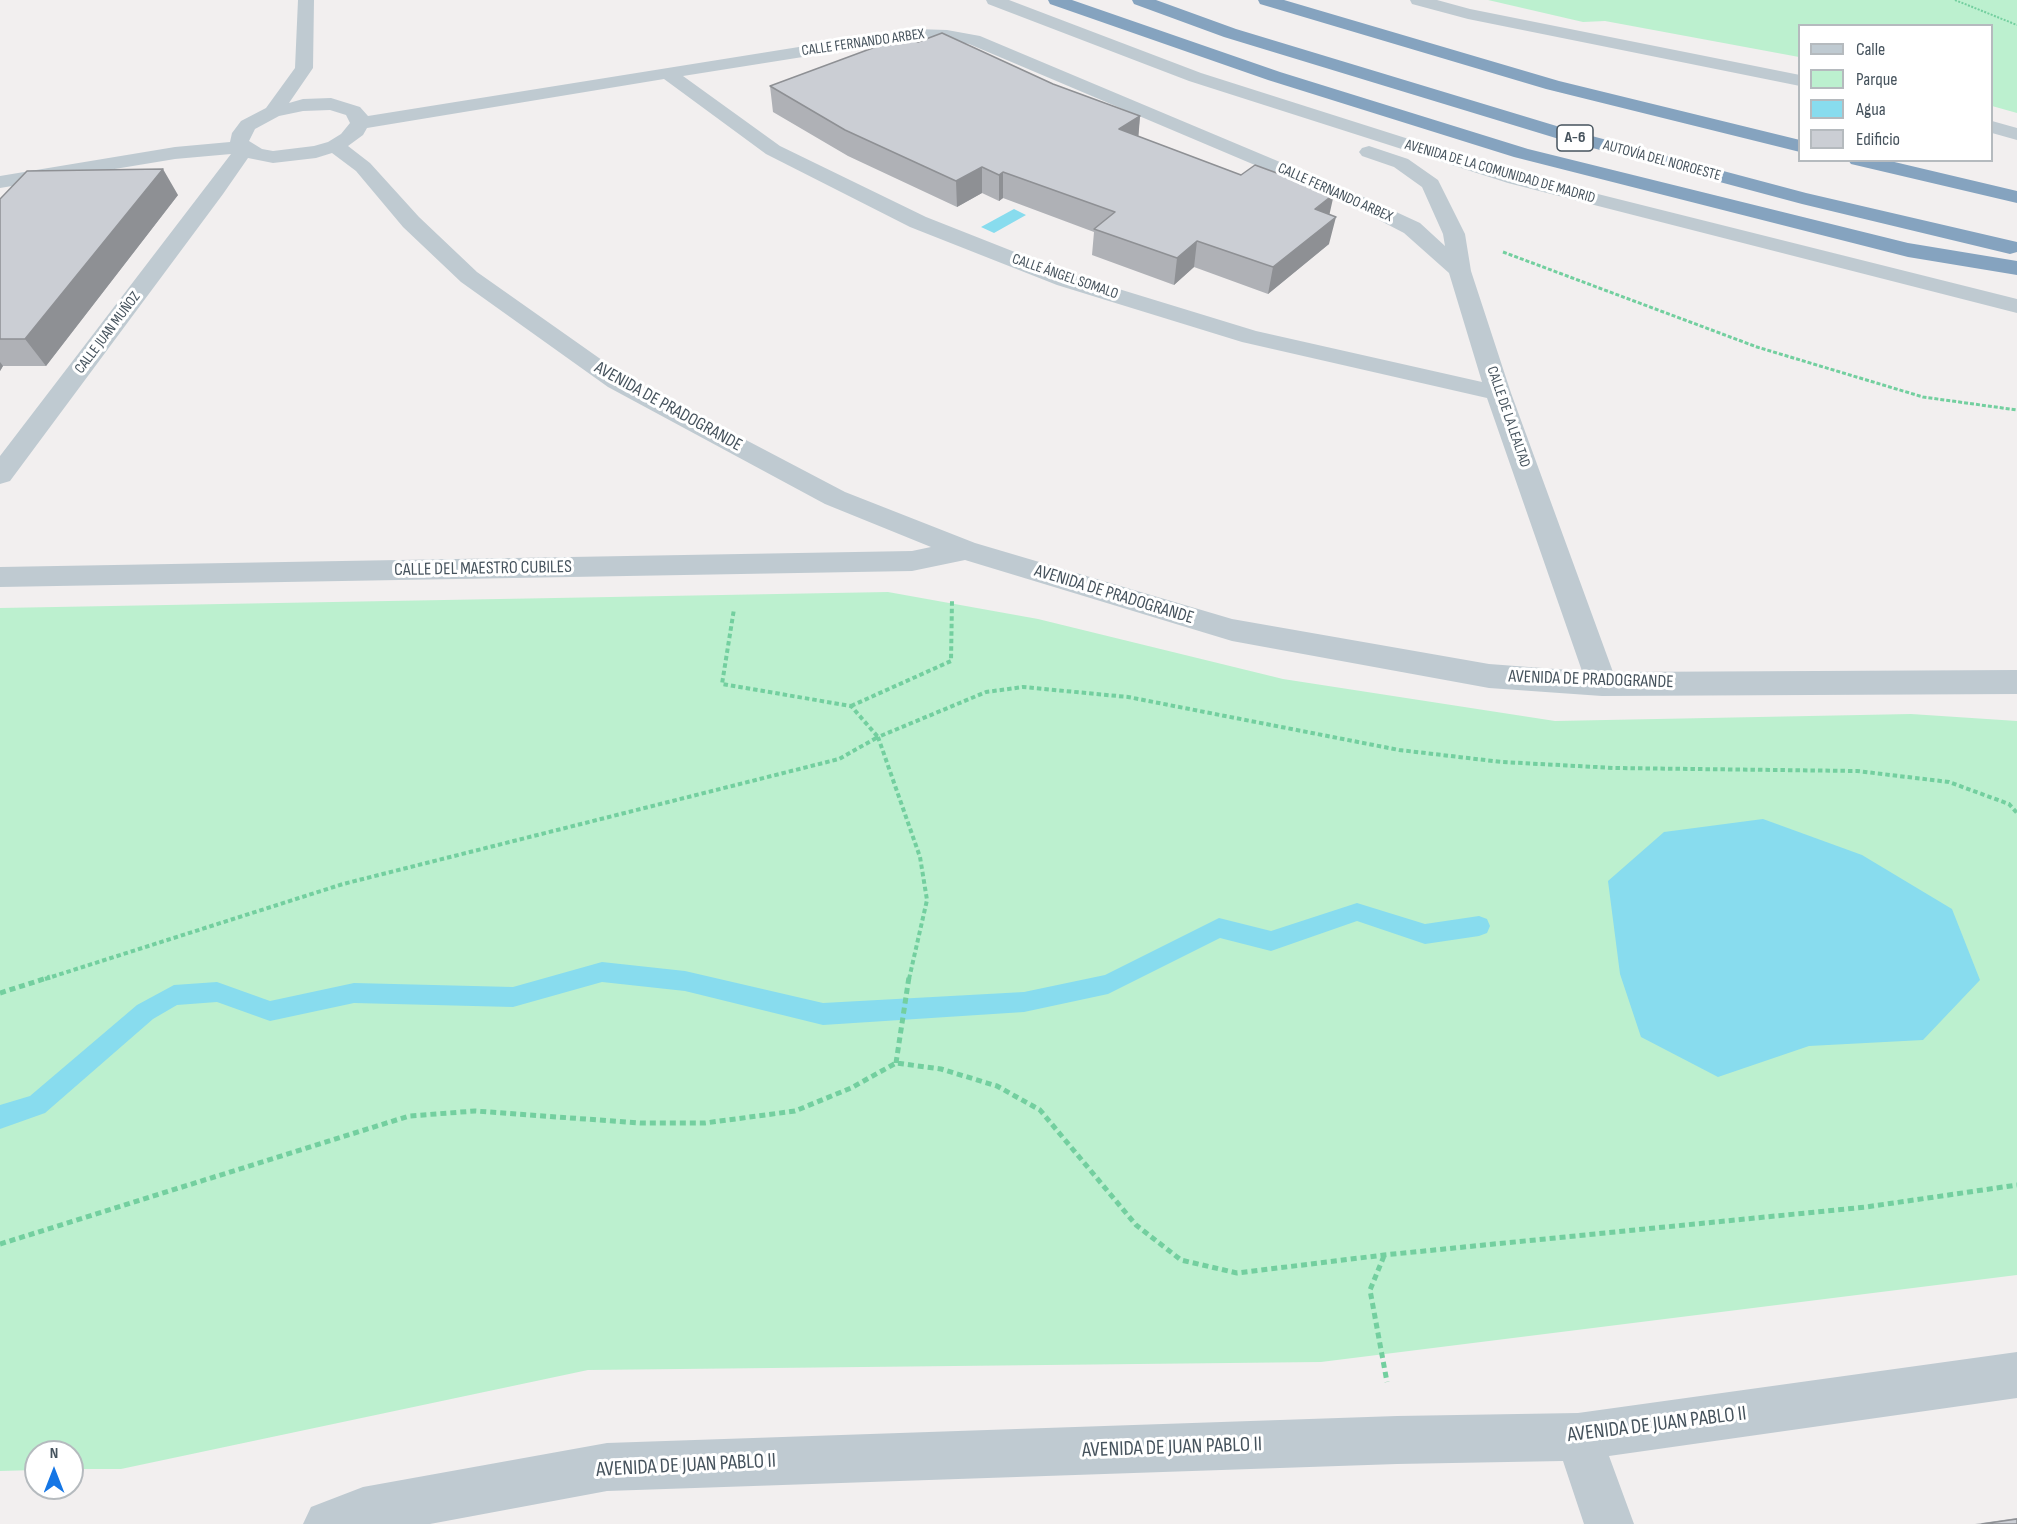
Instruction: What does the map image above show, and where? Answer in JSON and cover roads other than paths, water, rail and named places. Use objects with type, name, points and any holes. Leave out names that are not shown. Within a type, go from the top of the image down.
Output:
[{"type":"highway","points":[[1056,0],[1274,76],[1521,153],[1908,250],[2017,268]]},
{"type":"highway","name":"AUTOVÍA DEL NOROESTE","points":[[1140,0],[1230,33],[1566,135],[1802,198],[2017,248]]},
{"type":"highway","points":[[1266,0],[1553,85],[1798,146]]},
{"type":"highway","points":[[1867,162],[2017,197]]},
{"type":"street","points":[[273,112],[304,68],[306,0]]},
{"type":"street","points":[[1418,0],[1468,14],[1798,81]]},
{"type":"street","name":"CALLE DE LA LEALTAD","points":[[987,3],[1185,88],[1401,163],[1431,184],[1454,234],[1460,271],[1498,393],[1602,684]]},
{"type":"street","name":"AVENIDA DE LA COMUNIDAD DE MADRID","points":[[987,3],[1195,77],[1515,179],[2017,306]]},
{"type":"street","name":"CALLE FERNANDO ARBEX","points":[[360,123],[916,34],[947,35],[974,40],[1361,203],[1412,228],[1460,271]]},
{"type":"street","points":[[304,68],[331,104]]},
{"type":"street","name":"CALLE ÁNGEL SOMALO","points":[[668,73],[773,150],[918,222],[1065,280],[1250,337],[1498,393]]},
{"type":"street","points":[[0,182],[175,153],[244,148],[256,154],[273,157],[305,154],[335,146],[356,131],[360,123],[359,116],[353,111],[331,104],[303,105],[273,112]]},
{"type":"street","name":"CALLE JUAN MUÑOZ","points":[[0,475],[216,190],[244,148],[239,141],[242,133],[259,118],[273,112]]},
{"type":"street","points":[[1993,128],[2017,135]]},
{"type":"street","name":"AVENIDA DE PRADOGRANDE","points":[[335,146],[363,167],[411,222],[470,277],[617,382],[835,498],[965,550],[1232,630],[1489,676],[1602,684],[2017,682]]},
{"type":"street","name":"CALLE JUAN MUÑOZ","points":[[216,190],[273,157]]},
{"type":"street","name":"CALLE DEL MAESTRO CUBILES","points":[[0,577],[912,561],[965,550]]},
{"type":"street","name":"AVENIDA DE JUAN PABLO II","points":[[328,1524],[363,1512],[607,1467],[1397,1440],[1578,1437],[2017,1375]]},
{"type":"street","points":[[1578,1437],[1609,1524]]},
{"type":"water","points":[[1014,209],[1026,215],[994,233],[981,227]]},
{"type":"water","points":[[1763,819],[1862,855],[1952,909],[1980,980],[1923,1040],[1809,1046],[1718,1077],[1641,1037],[1620,974],[1608,881],[1664,832]]},
{"type":"waterway","points":[[0,1117],[37,1105],[145,1012],[174,995],[217,992],[270,1011],[354,993],[513,997],[602,972],[685,981],[823,1014],[1024,1002],[1108,984],[1219,928],[1271,941],[1357,912],[1425,934],[1479,926]]}]
